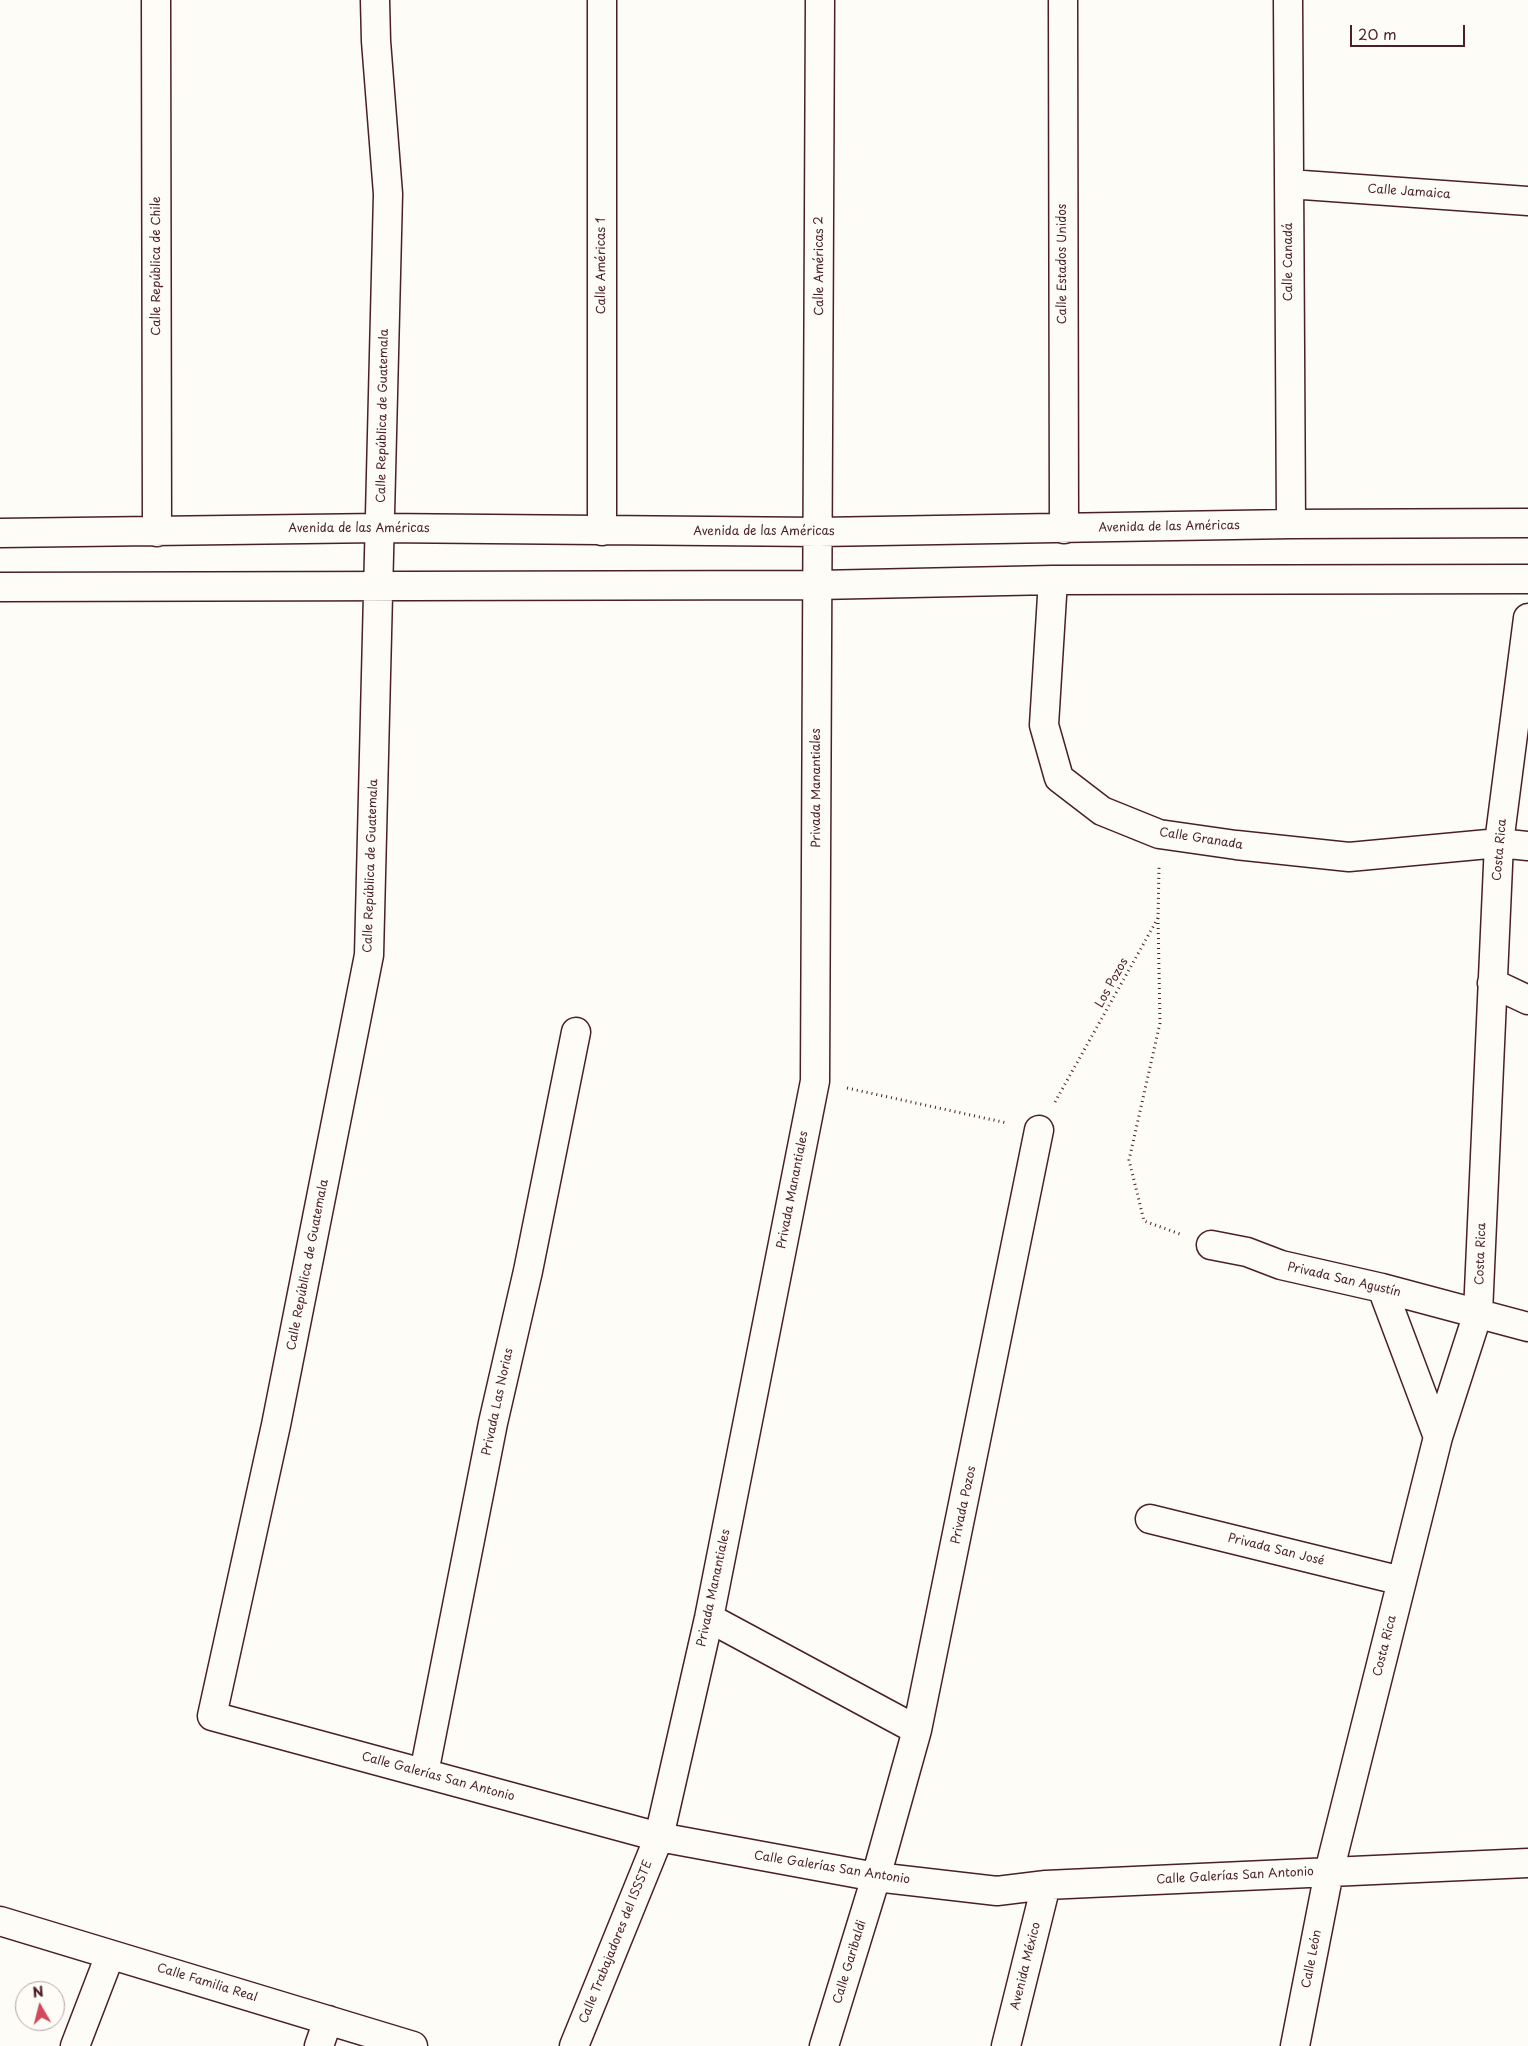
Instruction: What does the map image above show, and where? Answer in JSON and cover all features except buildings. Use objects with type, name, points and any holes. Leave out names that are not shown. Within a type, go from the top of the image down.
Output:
[{"type":"street","name":"Calle República de Chile","points":[[156,0],[157,532]]},
{"type":"street","name":"Calle República de Guatemala","points":[[212,1716],[276,1425],[369,956],[388,194],[376,41],[375,0]]},
{"type":"street","name":"Calle Américas 1","points":[[602,0],[602,531]]},
{"type":"street","name":"Calle Américas 2","points":[[819,532],[820,0]]},
{"type":"street","name":"Calle Estados Unidos","points":[[1063,0],[1064,529]]},
{"type":"street","name":"Calle Canadá","points":[[1288,0],[1290,524]]},
{"type":"street","name":"Calle Jamaica","points":[[1289,184],[1528,201]]},
{"type":"street","name":"Avenida de las Américas","points":[[0,534],[380,528],[819,532],[1290,524],[1528,523]]},
{"type":"street","name":"Privada Manantiales","points":[[659,1837],[709,1618],[815,1081],[819,532]]},
{"type":"street","points":[[0,587],[818,585],[1053,580],[1528,579]]},
{"type":"street","name":"Calle Granada","points":[[1053,580],[1044,725],[1059,778],[1102,811],[1159,834],[1236,845],[1349,857],[1498,843],[1528,846]]},
{"type":"street","name":"Costa Rica","points":[[1329,1872],[1438,1437],[1478,1312],[1498,843],[1528,618]]},
{"type":"street","points":[[1492,983],[1528,1000]]},
{"type":"street","name":"Privada Las Norias","points":[[424,1774],[493,1423],[528,1271],[576,1032]]},
{"type":"street","name":"Privada Pozos","points":[[876,1877],[917,1730],[1039,1130]]},
{"type":"street","name":"Privada San Agustín","points":[[1211,1245],[1247,1252],[1281,1265],[1478,1312],[1528,1327]]},
{"type":"street","points":[[1382,1288],[1438,1437]]},
{"type":"street","name":"Privada San José","points":[[1150,1519],[1402,1581]]},
{"type":"street","points":[[709,1618],[917,1730]]},
{"type":"street","name":"Calle Galerías San Antonio","points":[[212,1716],[659,1837],[876,1877],[997,1891],[1046,1885],[1528,1863]]},
{"type":"street","name":"Calle Trabajadores del ISSSTE","points":[[574,2046],[659,1837]]},
{"type":"street","name":"Calle León","points":[[1295,2046],[1329,1872]]},
{"type":"street","name":"Calle Garibaldi","points":[[824,2046],[876,1877]]},
{"type":"street","name":"Avenida México","points":[[1006,2046],[1046,1885]]},
{"type":"street","name":"Calle Familia Real","points":[[0,1921],[413,2046]]},
{"type":"street","points":[[75,2046],[110,1954]]},
{"type":"street","points":[[319,2046],[328,2020]]},
{"type":"path","name":"Los Pozos","points":[[1039,1130],[1158,918],[1159,834]]},
{"type":"path","points":[[1158,918],[1160,1023],[1129,1160],[1144,1221],[1211,1245]]},
{"type":"path","points":[[815,1081],[1039,1130]]}]
